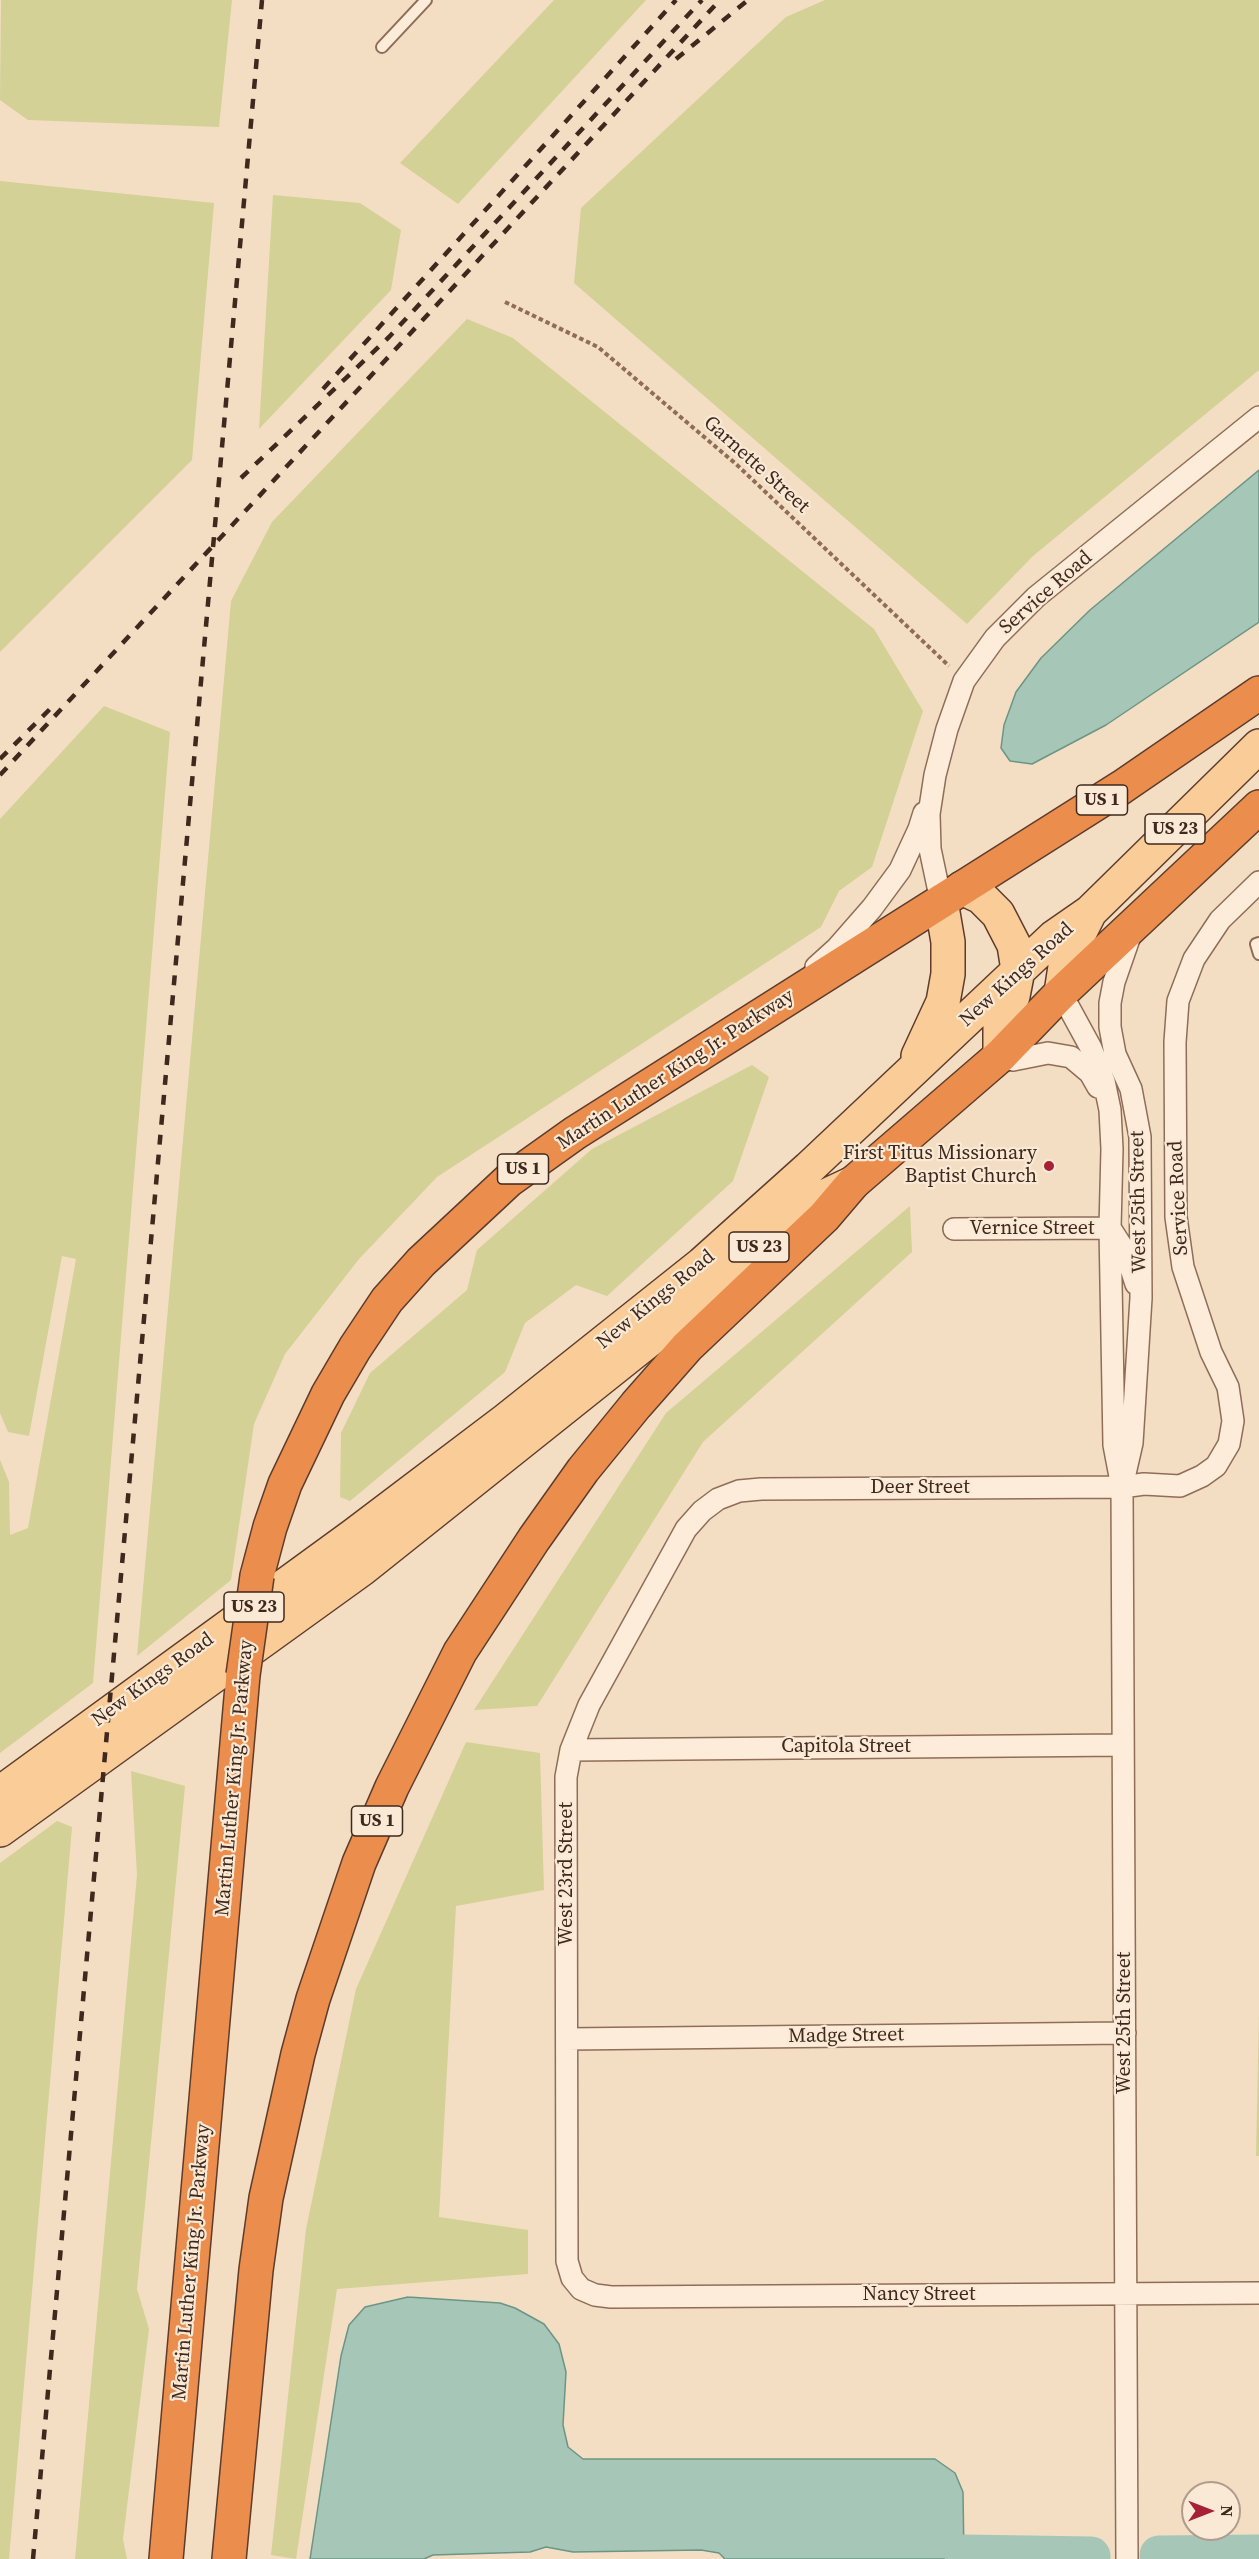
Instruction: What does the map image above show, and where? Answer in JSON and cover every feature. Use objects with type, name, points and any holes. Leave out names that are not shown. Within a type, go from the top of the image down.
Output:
[{"type":"highway","name":"Martin Luther King Jr. Parkway","points":[[166,2559],[243,1675],[257,1576],[270,1527],[285,1484],[328,1394],[387,1300],[421,1262],[509,1180],[574,1133],[1122,787],[1259,693]]},
{"type":"highway","name":"New Kings Road","points":[[853,1184],[1000,1056],[1061,993],[1259,807]]},
{"type":"highway","name":"US 1","points":[[229,2559],[256,2270],[266,2198],[282,2118],[310,2010],[336,1928],[359,1863],[392,1787],[460,1652],[534,1539],[583,1470],[636,1404],[687,1347],[824,1217],[853,1184]]},
{"type":"main road","name":"New Kings Road","points":[[4,1813],[362,1569],[810,1168],[1054,937],[1090,912],[1259,746]]},
{"type":"main road","points":[[907,1076],[928,1037],[943,1002],[948,974],[952,895],[981,897],[998,914],[1014,945],[1018,970],[1013,996],[1000,1027],[1000,1056]]},
{"type":"main road","points":[[1061,993],[1066,960],[1090,912]]},
{"type":"main road","name":"New Kings Road","points":[[514,1431],[673,1321],[819,1199],[853,1184]]},
{"type":"street","name":"Service Road","points":[[952,895],[930,849],[929,814],[935,775],[947,729],[964,681],[995,638],[1036,597],[1259,417]]},
{"type":"street","points":[[770,1010],[837,948],[873,908],[900,870],[919,829],[935,775]]},
{"type":"street","name":"Service Road","points":[[1122,1487],[1144,1484],[1179,1486],[1202,1476],[1216,1466],[1229,1444],[1233,1420],[1228,1387],[1211,1352],[1183,1267],[1177,1227],[1175,1042],[1178,1001],[1194,959],[1220,920],[1259,882]]},
{"type":"street","name":"West 25th Street","points":[[1122,1487],[1132,1443],[1141,1298],[1140,1137],[1131,1089],[1115,1054],[1110,1027],[1110,1003],[1114,982],[1135,922]]},
{"type":"street","name":"West 25th Street","points":[[1061,993],[1091,1048],[1104,1081],[1110,1110],[1112,1149],[1110,1228],[1114,1445],[1122,1487],[1127,2559]]},
{"type":"street","points":[[1000,1056],[1013,1060],[1048,1053],[1071,1057],[1090,1073],[1110,1110]]},
{"type":"street","points":[[1110,1228],[1126,1253],[1141,1298]]},
{"type":"street","name":"Vernice Street","points":[[954,1229],[1110,1228]]},
{"type":"street","name":"Deer Street","points":[[718,1499],[739,1491],[761,1489],[1122,1487]]},
{"type":"street","name":"West 23rd Street","points":[[581,2289],[572,2278],[567,2261],[566,1777],[570,1750],[589,1705],[686,1529],[702,1511],[718,1499]]},
{"type":"street","name":"Capitola Street","points":[[570,1750],[1122,1746]]},
{"type":"street","name":"Madge Street","points":[[567,2039],[1125,2033]]},
{"type":"street","name":"Nancy Street","points":[[581,2289],[595,2295],[611,2297],[1259,2293]]},
{"type":"lane","points":[[382,47],[426,0]]},
{"type":"lane","points":[[1259,943],[1256,944],[1259,954]]},
{"type":"path","name":"Garnette Street","points":[[505,302],[598,347],[736,464],[964,681]]},
{"type":"shaded area","points":[[1,0],[232,0],[219,127],[28,120],[0,100]]},
{"type":"shaded area","points":[[554,0],[646,0],[458,204],[400,163]]},
{"type":"shaded area","points":[[825,0],[1259,0],[1259,370],[1033,556],[967,624],[574,283],[581,208],[786,17]]},
{"type":"shaded area","points":[[0,181],[214,203],[192,460],[0,652]]},
{"type":"shaded area","points":[[273,195],[360,203],[401,230],[391,290],[259,429]]},
{"type":"shaded area","points":[[467,319],[513,338],[874,629],[923,711],[872,867],[839,891],[821,927],[437,1177],[359,1259],[285,1354],[254,1424],[231,1580],[137,1656],[231,601],[272,522]]},
{"type":"shaded area","points":[[1259,470],[1259,622],[1106,725],[1032,764],[1010,761],[1001,748],[1004,725],[1016,692],[1041,658],[1090,610]]},
{"type":"shaded area","points":[[104,706],[170,732],[93,1683],[0,1753],[0,1460],[9,1482],[10,1535],[28,1528],[76,1259],[62,1256],[29,1436],[8,1432],[0,1413],[0,819]]},
{"type":"shaded area","points":[[752,1065],[769,1077],[733,1181],[607,1296],[576,1285],[525,1323],[505,1372],[350,1501],[340,1497],[341,1433],[370,1373],[467,1290],[477,1250],[592,1149]]},
{"type":"shaded area","points":[[910,1206],[912,1252],[703,1442],[537,1706],[474,1710],[666,1413]]},
{"type":"shaded area","points":[[466,1742],[540,1753],[544,1890],[456,1906],[439,2217],[528,2230],[528,2274],[337,2289],[296,2559],[271,2555],[306,2229],[356,1989]]},
{"type":"shaded area","points":[[131,1771],[185,1786],[137,2289],[149,2329],[123,2539],[127,2559],[75,2559],[137,1875]]},
{"type":"shaded area","points":[[57,1821],[72,1827],[9,2559],[0,2559],[0,1863]]},
{"type":"shaded area","points":[[1259,2014],[1259,2156],[1256,2156]]},
{"type":"shaded area","points":[[408,2297],[500,2303],[515,2308],[544,2324],[559,2344],[566,2372],[563,2425],[568,2447],[583,2459],[935,2459],[955,2473],[963,2492],[964,2559],[725,2559],[719,2553],[701,2550],[573,2552],[546,2547],[530,2552],[433,2555],[424,2559],[310,2559],[341,2356],[349,2325],[365,2307]]},
{"type":"waterway","points":[[964,2554],[1091,2556]]},
{"type":"waterway","points":[[1159,2555],[1259,2554]]},
{"type":"railway","points":[[33,2559],[262,0]]},
{"type":"railway","points":[[323,389],[676,0]]},
{"type":"railway","points":[[241,478],[389,337],[702,0]]},
{"type":"railway","points":[[0,775],[720,0]]},
{"type":"railway","points":[[676,59],[748,0]]},
{"type":"railway","points":[[0,759],[51,708]]},
{"type":"place","name":"First Titus Missionary Baptist Church","points":[[1049,1166]]}]
